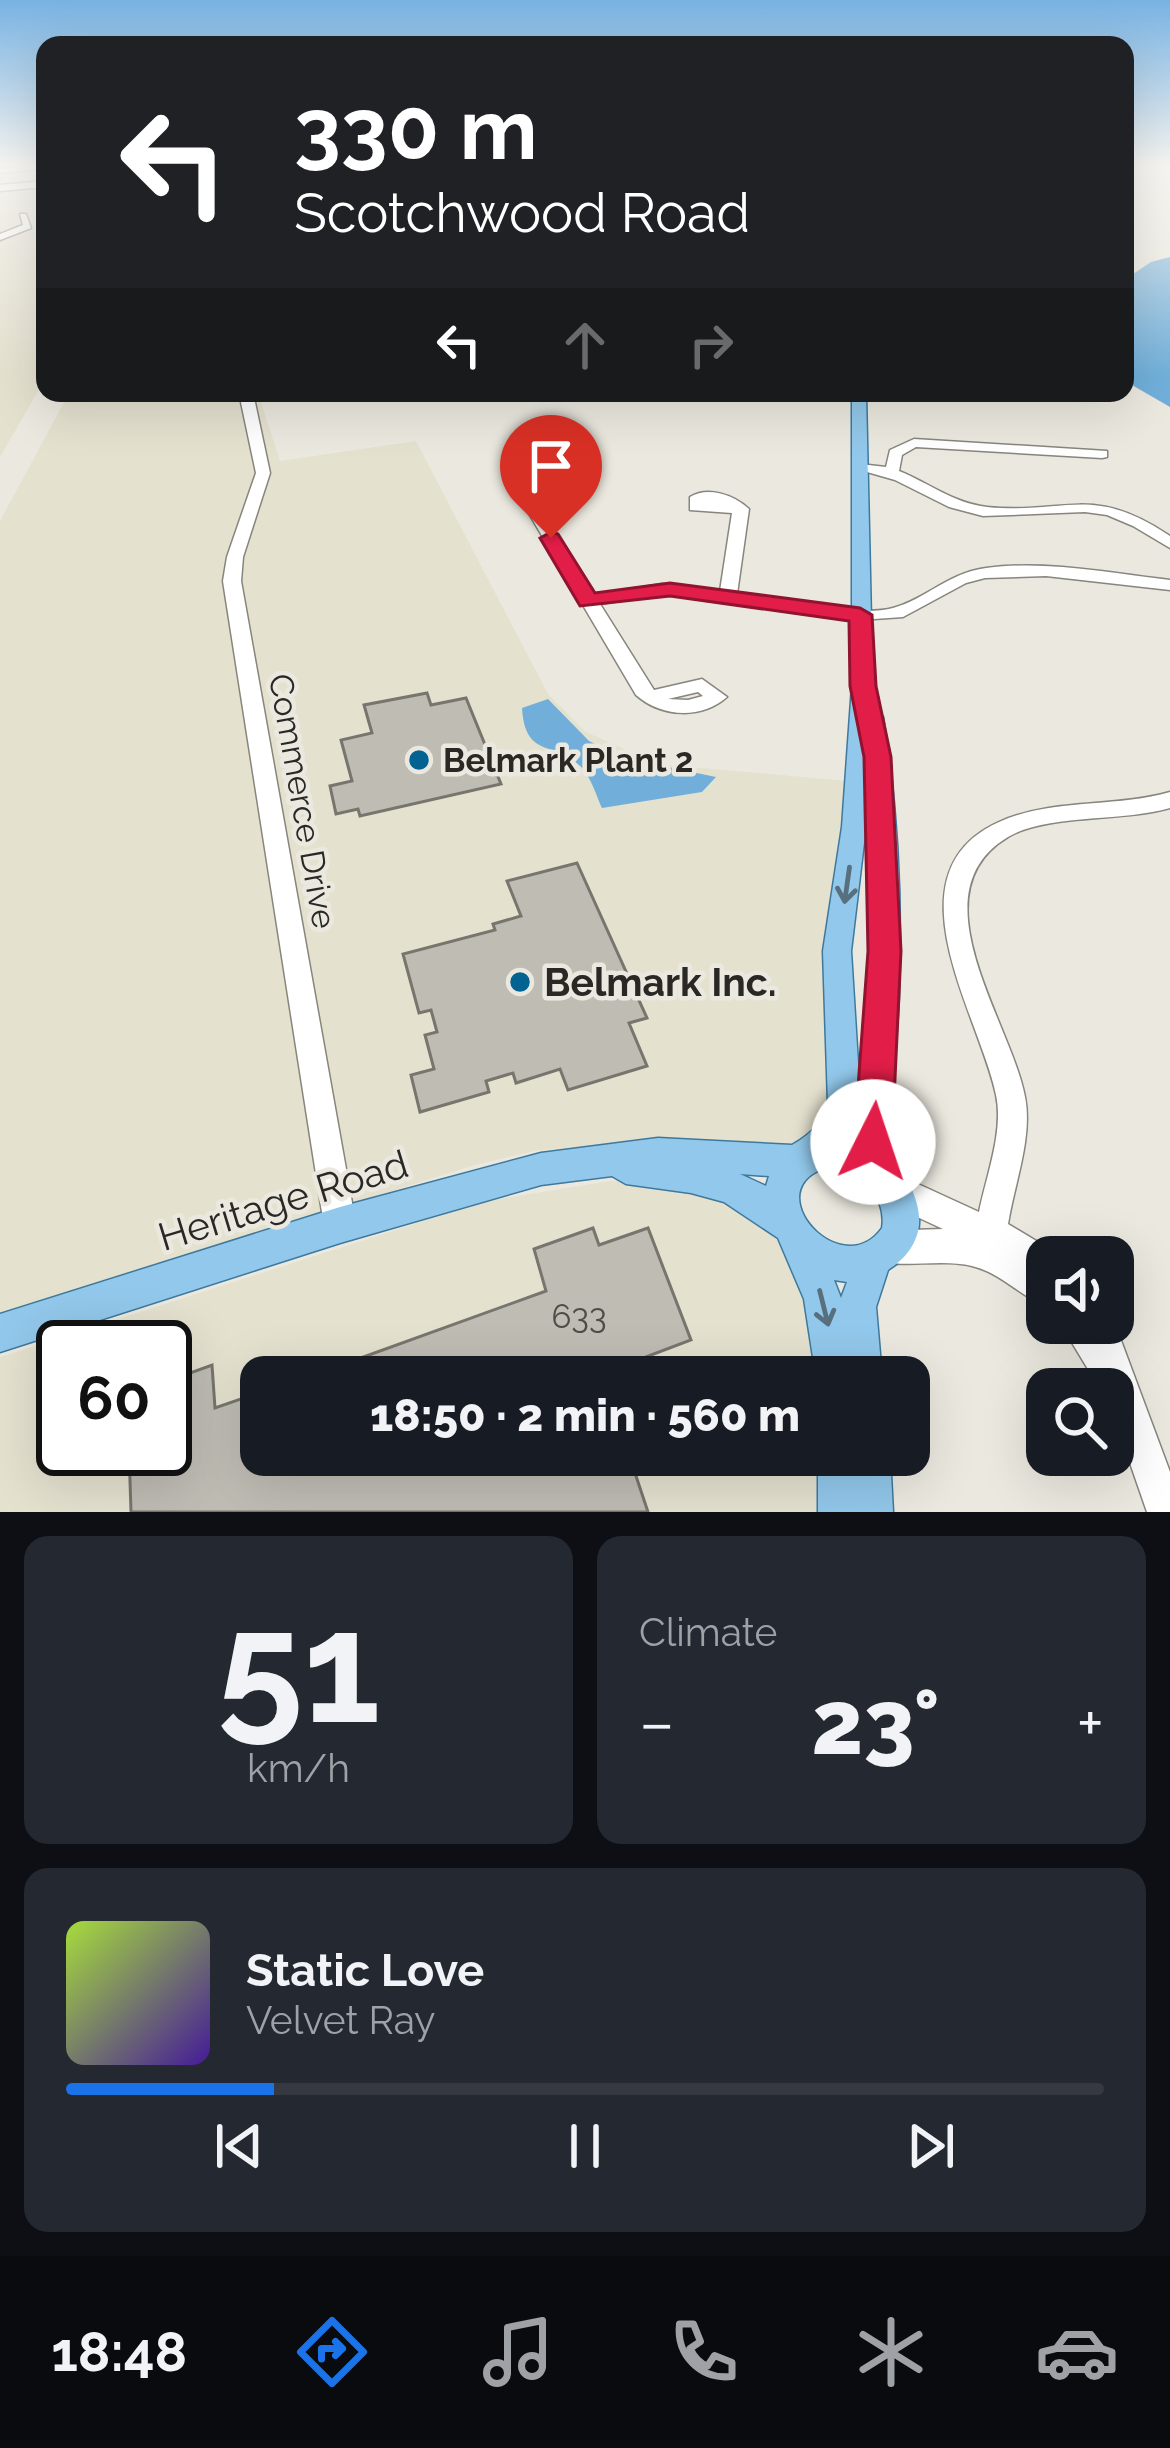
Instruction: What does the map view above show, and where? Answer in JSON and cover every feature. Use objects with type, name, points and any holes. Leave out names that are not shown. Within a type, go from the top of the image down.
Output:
[{"type":"main road","points":[[832,1356],[823,1299],[781,1189],[841,1120],[844,1104],[838,951],[855,827],[863,686],[859,402]]},
{"type":"main road","points":[[860,1356],[856,1307],[901,1219],[872,1128],[884,990],[880,791],[863,686]]},
{"type":"main road","points":[[806,1156],[847,1151],[888,1180]]},
{"type":"main road","name":"Heritage Road","points":[[0,1333],[493,1180],[658,1154],[806,1156]]},
{"type":"main road","name":"Heritage Road","points":[[594,1162],[710,1179],[746,1191],[794,1233]]},
{"type":"main road","points":[[794,1233],[836,1262],[881,1254]]},
{"type":"main road","points":[[839,1476],[839,1512]]},
{"type":"main road","points":[[870,1476],[872,1512]]},
{"type":"street","name":"Commerce Drive","points":[[248,402],[262,473],[232,581],[340,1225]]},
{"type":"street","points":[[893,469],[895,454],[914,443],[1102,454]]},
{"type":"street","points":[[582,452],[528,460],[512,473],[649,697]]},
{"type":"street","points":[[860,468],[893,469],[954,504],[988,511],[1102,507],[1127,515],[1170,543]]},
{"type":"street","points":[[728,596],[741,509]]},
{"type":"street","points":[[589,601],[653,590],[860,615],[897,613],[960,579],[985,574],[1046,572],[1170,585]]},
{"type":"street","points":[[991,1232],[1012,1102],[957,931],[954,892],[959,874],[989,837],[1043,817],[1124,814],[1170,800]]},
{"type":"street","points":[[888,1180],[922,1209],[991,1232],[1026,1252]]},
{"type":"street","points":[[881,1254],[936,1243],[967,1246],[1026,1273]]},
{"type":"street","points":[[1134,1423],[1166,1512]]},
{"type":"shaded area","points":[[0,236],[36,236],[36,395],[0,457]]},
{"type":"shaded area","points":[[64,402],[261,402],[280,461],[416,441],[548,694],[586,732],[658,764],[847,781],[833,1108],[798,1146],[653,1142],[539,1150],[475,1165],[0,1314],[0,521]]},
{"type":"shaded area","points":[[610,1181],[661,1182],[744,1200],[796,1256],[820,1356],[240,1356],[240,1476],[826,1476],[826,1512],[0,1512],[0,1357],[36,1345],[36,1476],[192,1476],[192,1320],[115,1320],[486,1201]]},
{"type":"water","points":[[1170,257],[1170,407],[1134,386],[1134,273]]},
{"type":"water","points":[[548,699],[589,741],[624,758],[716,777],[702,792],[602,808],[579,765],[529,735],[522,708]]},
{"type":"building","name":"Belmark Plant 2","points":[[427,693],[431,705],[466,698],[501,784],[360,816],[358,809],[336,814],[330,786],[352,781],[341,740],[372,733],[364,705]]},
{"type":"building","name":"Belmark Inc.","points":[[577,863],[647,1018],[629,1023],[647,1066],[568,1090],[560,1069],[516,1083],[513,1073],[486,1081],[489,1092],[420,1112],[411,1075],[434,1069],[425,1035],[437,1032],[431,1010],[419,1013],[403,954],[495,930],[493,924],[521,916],[507,881]]},
{"type":"building","points":[[593,1228],[599,1245],[648,1228],[691,1340],[649,1356],[366,1356],[546,1291],[534,1249]]},
{"type":"building","points":[[212,1365],[215,1408],[240,1399],[240,1476],[636,1476],[648,1512],[131,1512],[130,1476],[192,1476],[192,1372]]},
{"type":"place","name":"Belmark Plant 2","points":[[419,760]]},
{"type":"place","name":"Belmark Inc.","points":[[520,982]]},
{"type":"route","points":[[551,538],[589,601],[670,590],[860,615],[863,686],[878,757],[885,951],[873,1142]]}]
